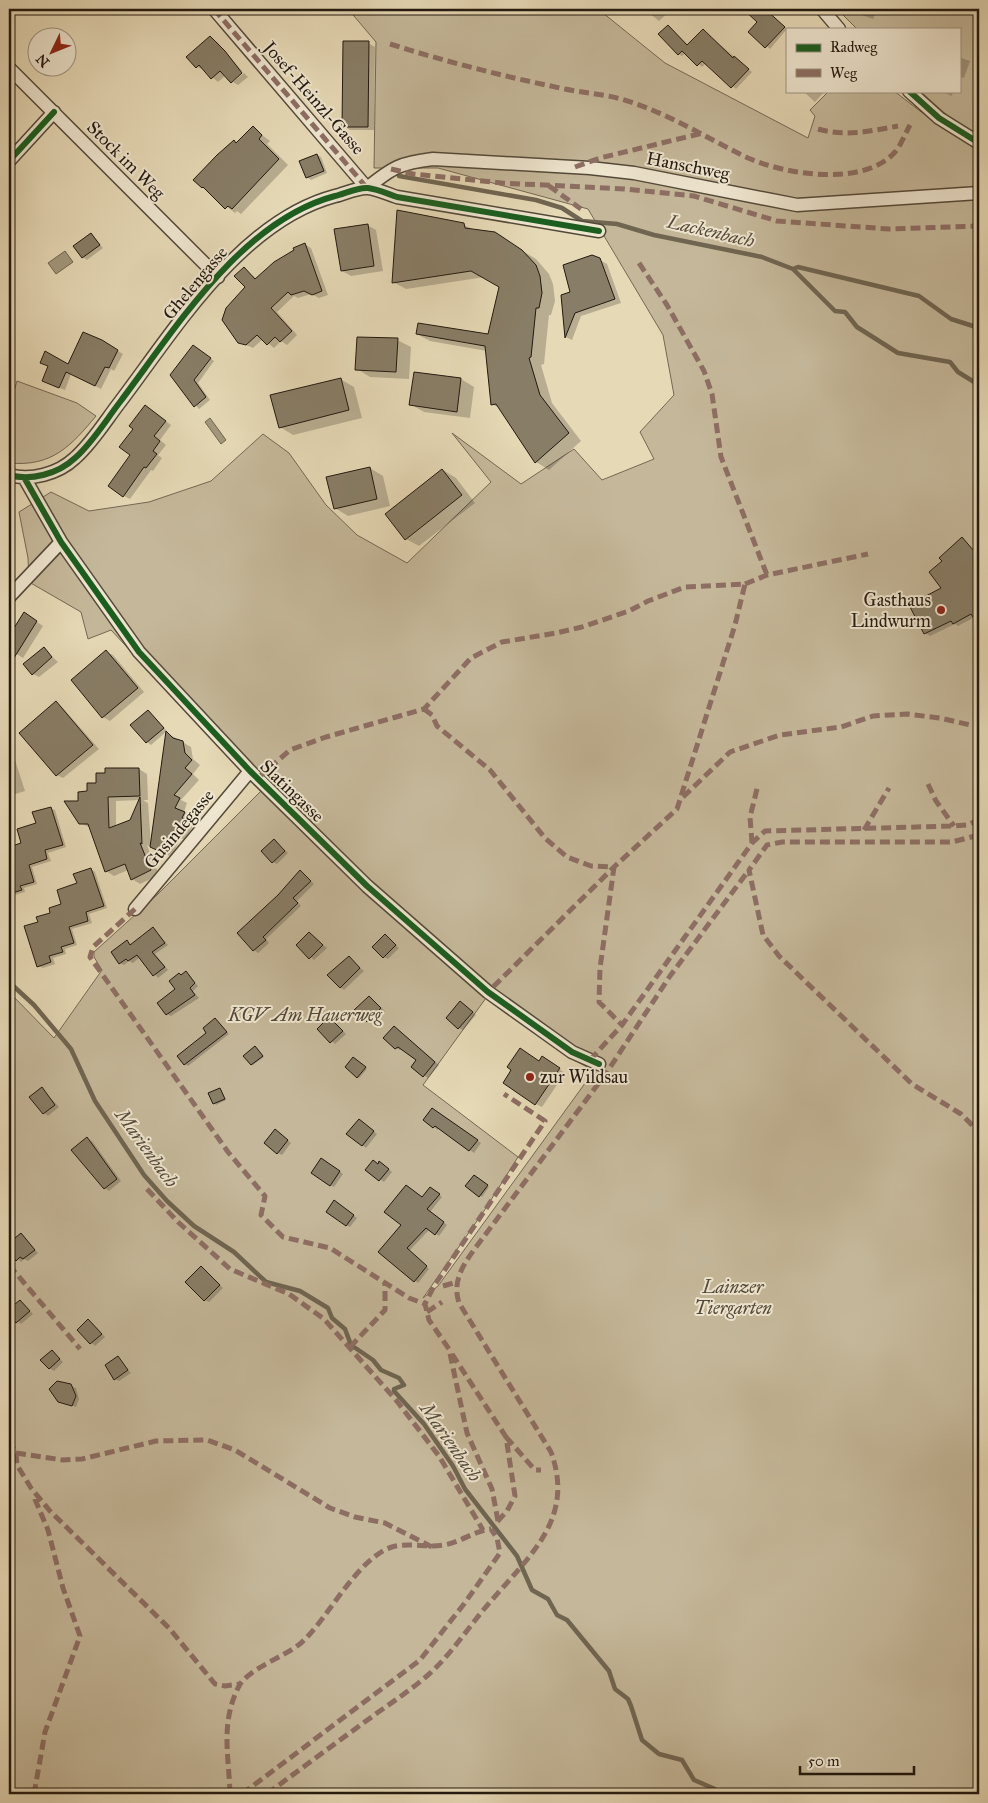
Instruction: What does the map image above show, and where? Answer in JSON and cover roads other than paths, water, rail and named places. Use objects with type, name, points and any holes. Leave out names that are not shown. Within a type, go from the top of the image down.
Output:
[{"type":"street","name":"Josef-Heinzl-Gasse","points":[[214,9],[367,188]]},
{"type":"street","points":[[822,9],[838,28]]},
{"type":"street","name":"Stock im Weg","points":[[9,68],[218,277]]},
{"type":"street","points":[[910,92],[939,118],[979,143]]},
{"type":"street","points":[[9,161],[54,112]]},
{"type":"street","name":"Hanschweg","points":[[367,188],[387,172],[408,162],[433,160],[590,168],[634,173],[797,205],[979,193]]},
{"type":"street","points":[[367,188],[397,197],[599,231]]},
{"type":"street","name":"Ghelengasse","points":[[9,476],[25,479],[54,471],[74,459],[218,277],[245,248],[273,224],[299,209],[323,200],[367,188]]},
{"type":"street","name":"Slatingasse","points":[[25,479],[62,542],[138,652],[250,771],[367,886],[488,992],[572,1052],[599,1064]]},
{"type":"street","points":[[9,597],[62,542]]},
{"type":"street","name":"Gusindegasse","points":[[135,910],[250,771]]},
{"type":"waterway","name":"Lackenbach","points":[[399,176],[536,200],[562,208],[582,221],[617,224],[654,235],[762,257],[793,269],[835,311],[845,312],[857,327],[898,353],[950,362],[958,372],[979,385]]},
{"type":"waterway","points":[[793,269],[798,267],[919,296],[951,319],[973,326],[979,331]]},
{"type":"waterway","name":"Marienbach","points":[[9,982],[34,1005],[71,1049],[95,1101],[144,1175],[167,1201],[194,1226],[234,1252],[266,1282],[300,1291],[328,1308],[332,1318],[345,1329],[351,1345],[373,1360],[381,1370],[399,1378],[404,1385],[394,1389],[394,1391],[424,1424],[453,1466],[465,1489],[517,1556],[532,1590],[548,1599],[557,1615],[567,1620],[609,1671],[615,1689],[628,1699],[642,1740],[659,1754],[682,1760],[694,1780],[715,1789],[718,1794]]},
{"type":"place","name":"Gasthaus Lindwurm","points":[[941,610]]},
{"type":"place","name":"zur Wildsau","points":[[530,1077]]},
{"type":"park label","name":"KGV Am Hauerweg","points":[[305,1015]]},
{"type":"park label","name":"Lainzer Tiergarten","points":[[733,1297]]}]
